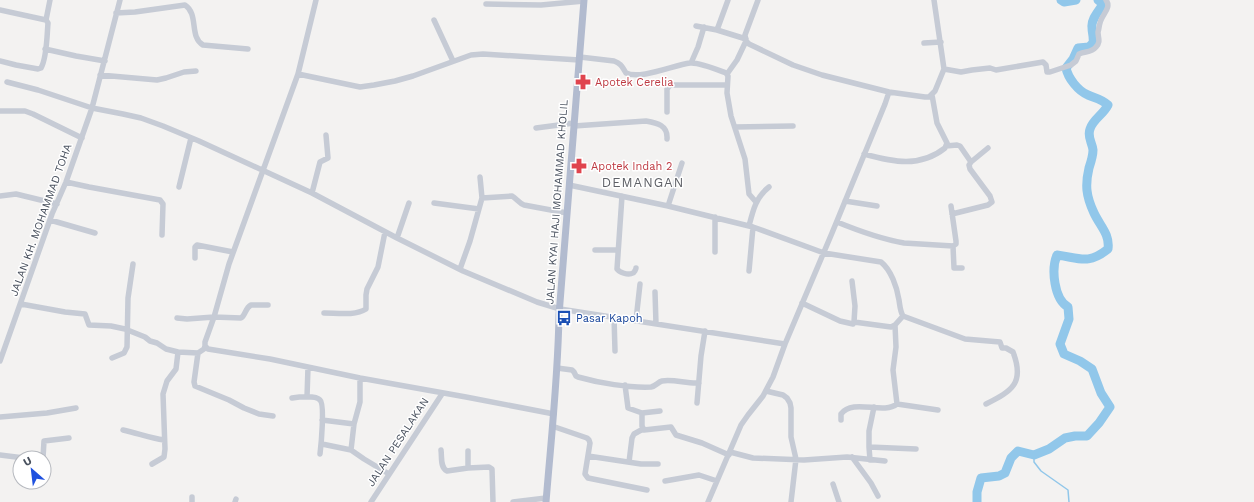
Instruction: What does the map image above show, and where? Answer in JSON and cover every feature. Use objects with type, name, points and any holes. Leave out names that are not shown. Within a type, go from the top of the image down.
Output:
[{"type":"main road","name":"JALAN KYAI HAJI MOHAMMAD KHOLIL","points":[[546,500],[554,414],[560,309],[584,0]]},
{"type":"street","points":[[0,61],[38,69],[41,68],[46,49],[48,23],[46,20],[50,0]]},
{"type":"street","name":"JALAN KH. MOHAMMAD TOHA","points":[[0,361],[92,108],[120,0]]},
{"type":"street","points":[[21,304],[64,312],[85,314],[89,325],[111,326],[127,330],[178,352],[201,352],[205,346],[233,252],[298,74],[316,0]]},
{"type":"street","points":[[486,4],[541,5],[584,0]]},
{"type":"street","points":[[717,30],[728,0]]},
{"type":"street","points":[[756,202],[749,194],[745,159],[735,127],[726,85],[727,74],[737,60],[746,40],[747,31],[758,0]]},
{"type":"street","points":[[696,26],[717,30],[746,40],[749,44],[803,69],[822,75],[889,92],[925,97],[932,95],[935,91],[944,69],[934,0]]},
{"type":"street","points":[[944,69],[961,72],[990,68],[996,70],[1043,62],[1046,65],[1048,72],[1050,72],[1068,66],[1076,61],[1079,54],[1090,52],[1098,44],[1101,20],[1108,7],[1106,0]]},
{"type":"street","points":[[116,13],[185,5],[190,10],[197,39],[203,45],[248,49]]},
{"type":"street","points":[[0,10],[46,20]]},
{"type":"street","points":[[434,20],[453,61]]},
{"type":"street","points":[[691,63],[704,27]]},
{"type":"street","points":[[924,43],[941,42]]},
{"type":"street","points":[[46,49],[76,56],[105,60]]},
{"type":"street","points":[[298,74],[360,87],[395,81],[471,55],[483,54],[614,61],[620,63],[629,75],[649,73],[691,63],[702,65],[727,74]]},
{"type":"street","points":[[100,75],[157,80],[184,72],[196,71]]},
{"type":"street","points":[[7,82],[38,90],[92,108],[141,118],[191,138],[312,194],[460,269],[537,302],[560,309],[785,344]]},
{"type":"street","points":[[667,112],[667,89],[670,85],[726,85]]},
{"type":"street","points":[[708,502],[744,420],[766,391],[774,377],[785,344],[837,222],[889,92]]},
{"type":"street","points":[[932,95],[937,123],[947,142],[946,146]]},
{"type":"street","points":[[0,111],[25,111],[82,138]]},
{"type":"street","points":[[536,128],[646,121],[663,126],[667,134],[667,139]]},
{"type":"street","points":[[735,127],[793,126]]},
{"type":"street","points":[[312,194],[320,162],[328,158],[326,135]]},
{"type":"street","points":[[179,187],[191,138]]},
{"type":"street","points":[[864,154],[897,161],[924,159],[939,152],[946,146],[957,144],[960,146],[970,162],[969,167],[987,191],[992,199],[992,202],[952,214]]},
{"type":"street","points":[[970,162],[988,148]]},
{"type":"street","points":[[668,206],[682,163]]},
{"type":"street","points":[[460,269],[482,198],[480,177]]},
{"type":"street","points":[[66,182],[160,200],[163,204],[162,235]]},
{"type":"street","points":[[569,185],[668,206],[751,226],[824,253],[881,262],[889,271],[896,288],[903,316],[965,339],[1000,342],[1002,348],[1006,348],[1013,352],[1018,375],[1017,379],[1007,391],[986,404]]},
{"type":"street","points":[[749,271],[751,226],[754,208],[761,194],[769,187]]},
{"type":"street","points":[[0,196],[16,194],[57,204]]},
{"type":"street","points":[[482,198],[512,196],[520,204],[568,213]]},
{"type":"street","points":[[622,196],[617,266],[619,272],[632,274],[636,268]]},
{"type":"street","points":[[845,201],[877,206]]},
{"type":"street","points":[[397,238],[409,203]]},
{"type":"street","points":[[434,203],[479,210]]},
{"type":"street","points":[[951,206],[956,241],[956,244],[953,246],[954,268],[962,268]]},
{"type":"street","points":[[715,217],[715,252]]},
{"type":"street","points":[[50,220],[96,233]]},
{"type":"street","points":[[837,222],[865,233],[896,242],[953,246]]},
{"type":"street","points":[[324,313],[354,313],[366,309],[366,296],[380,262],[386,232]]},
{"type":"street","points":[[195,258],[195,247],[197,245],[233,252]]},
{"type":"street","points":[[595,250],[618,250]]},
{"type":"street","points":[[112,358],[122,355],[127,348],[128,298],[133,264]]},
{"type":"street","points":[[852,281],[855,306],[854,322]]},
{"type":"street","points":[[636,320],[640,284]]},
{"type":"street","points":[[655,292],[656,324]]},
{"type":"street","points":[[802,303],[840,321],[851,324],[854,322],[888,326],[895,325],[903,316]]},
{"type":"street","points":[[177,318],[241,318],[244,316],[247,308],[251,305],[268,305]]},
{"type":"street","points":[[614,317],[615,351]]},
{"type":"street","points":[[895,325],[896,347],[893,370],[897,404]]},
{"type":"street","points":[[697,403],[701,356],[705,331]]},
{"type":"street","points":[[205,346],[208,349],[270,359],[442,394],[466,397],[554,414]]},
{"type":"street","points":[[152,464],[164,457],[163,394],[167,381],[176,369],[178,352]]},
{"type":"street","points":[[198,353],[194,382],[195,386],[230,400],[259,414],[273,416]]},
{"type":"street","points":[[308,367],[308,397]]},
{"type":"street","points":[[557,368],[572,370],[576,376],[594,382],[653,387],[661,381],[680,381],[692,384],[699,383]]},
{"type":"street","points":[[351,450],[354,424],[360,402],[360,378]]},
{"type":"street","points":[[625,385],[628,408],[642,413],[660,411]]},
{"type":"street","points":[[766,391],[784,395],[790,403],[791,437],[796,459],[791,502]]},
{"type":"street","name":"JALAN PESALAKAN","points":[[371,502],[442,394]]},
{"type":"street","points":[[292,398],[308,397],[320,400],[322,402],[322,444],[320,454]]},
{"type":"street","points":[[841,420],[843,412],[848,409],[859,407],[893,407],[897,404],[938,410]]},
{"type":"street","points":[[870,460],[868,447],[869,431],[874,407]]},
{"type":"street","points":[[0,417],[47,413],[76,408]]},
{"type":"street","points":[[642,413],[643,429]]},
{"type":"street","points":[[322,420],[354,424]]},
{"type":"street","points":[[552,426],[590,440],[585,474],[588,478],[647,490]]},
{"type":"street","points":[[629,462],[632,438],[634,434],[643,429],[647,430],[671,427],[676,435],[730,453],[753,458],[796,459],[852,457],[885,461]]},
{"type":"street","points":[[123,430],[164,440]]},
{"type":"street","points":[[43,450],[44,441],[69,438]]},
{"type":"street","points":[[322,444],[351,450],[364,460],[389,474]]},
{"type":"street","points":[[868,447],[916,450]]},
{"type":"street","points":[[441,450],[442,467],[444,470],[489,467],[492,469],[493,502]]},
{"type":"street","points":[[468,451],[468,468]]},
{"type":"street","points":[[0,455],[12,456]]},
{"type":"street","points":[[588,456],[629,462],[658,464]]},
{"type":"street","points":[[852,457],[871,483],[878,496]]},
{"type":"street","points":[[666,481],[699,475],[717,481]]},
{"type":"street","points":[[833,484],[839,502]]},
{"type":"street","points":[[513,502],[546,500]]},
{"type":"waterway","points":[[1061,0],[1064,2],[1076,0]]},
{"type":"waterway","points":[[977,502],[977,492],[981,478],[999,476],[1005,473],[1011,458],[1018,451],[1034,455],[1049,449],[1065,438],[1087,436],[1099,423],[1110,407],[1101,393],[1092,369],[1080,361],[1064,354],[1060,344],[1069,319],[1068,307],[1063,303],[1057,291],[1054,275],[1057,255],[1078,259],[1089,259],[1108,249],[1108,239],[1091,207],[1087,185],[1093,152],[1089,132],[1093,122],[1104,112],[1108,105],[1101,100],[1084,93],[1077,87],[1071,80],[1066,68],[1073,59],[1078,48],[1089,47],[1093,43],[1092,24],[1103,4],[1098,0]]},
{"type":"waterway","points":[[1034,455],[1034,462],[1041,471],[1068,490],[1069,502]]},
{"type":"place","name":"Apotek Cerelia","points":[[583,82]]},
{"type":"place","name":"Apotek Indah 2","points":[[579,166]]},
{"type":"place","name":"Pasar Kapoh","points":[[564,318]]},
{"type":"district","name":"DEMANGAN","points":[[643,182]]}]
